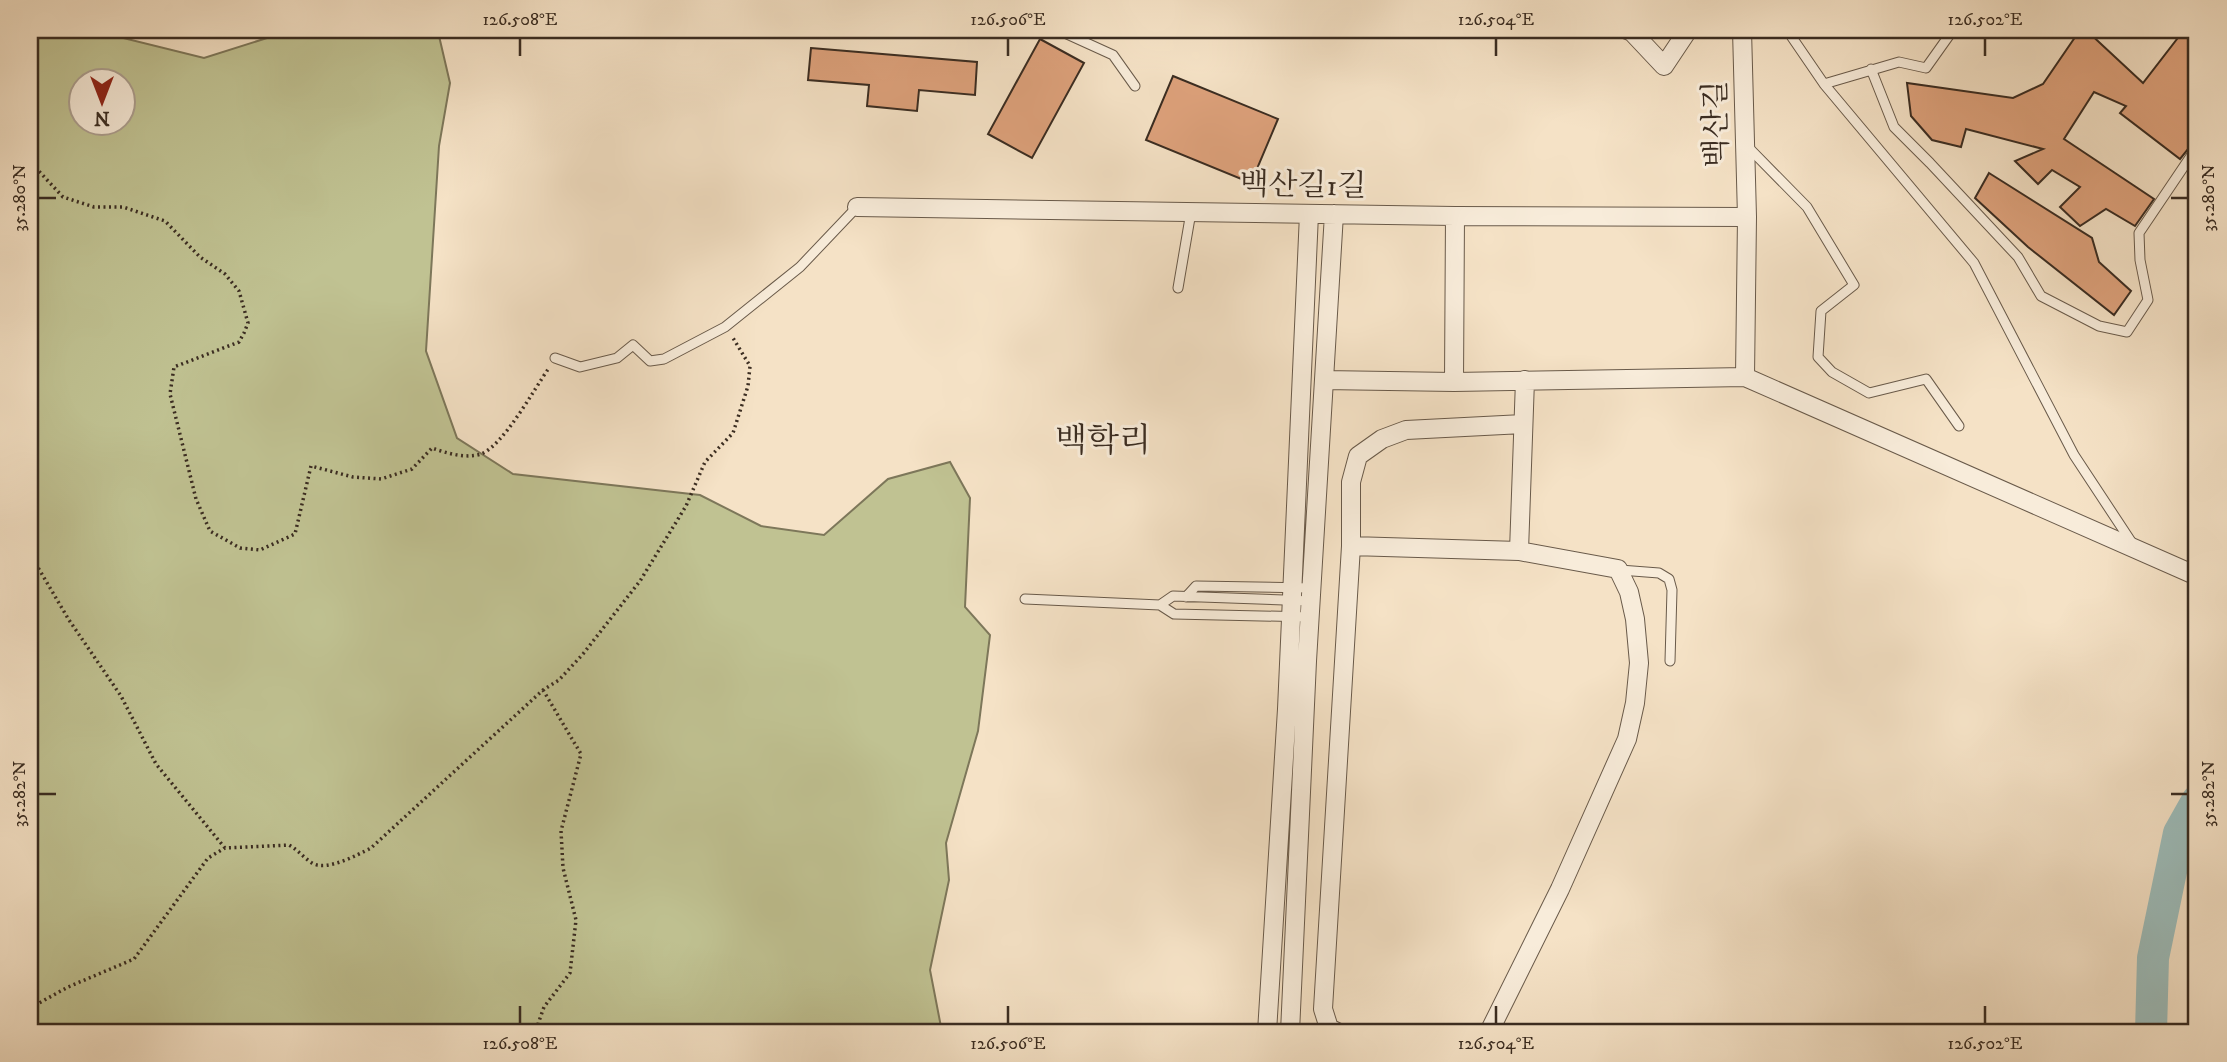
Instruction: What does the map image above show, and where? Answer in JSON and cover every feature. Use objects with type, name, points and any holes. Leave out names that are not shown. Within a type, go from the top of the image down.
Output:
[{"type":"street","points":[[1627,30],[1664,66],[1688,30]]},
{"type":"street","name":"백산길","points":[[1742,30],[1747,217],[1745,377]]},
{"type":"street","name":"백산길1길","points":[[857,207],[1455,216],[1747,217]]},
{"type":"street","points":[[1267,1032],[1287,709],[1309,214]]},
{"type":"street","points":[[1290,1032],[1311,602],[1334,214]]},
{"type":"street","points":[[1454,383],[1455,216]]},
{"type":"street","points":[[1324,380],[1454,383],[1745,377],[2197,576]]},
{"type":"street","points":[[1519,551],[1525,380]]},
{"type":"street","points":[[1337,1032],[1329,1028],[1323,1009],[1351,546],[1351,482],[1358,456],[1382,439],[1406,430],[1523,424]]},
{"type":"street","points":[[1351,546],[1519,551],[1618,569],[1629,592],[1635,619],[1639,663],[1635,704],[1627,739],[1560,889],[1489,1032]]},
{"type":"lane","points":[[1058,30],[1113,55],[1135,86]]},
{"type":"lane","points":[[1787,30],[1824,85],[1974,263],[2074,454],[2134,547]]},
{"type":"lane","points":[[1824,85],[1899,62],[1926,68],[1953,30]]},
{"type":"lane","points":[[1871,69],[1894,127],[2018,257],[2041,296],[2099,326],[2127,332],[2148,300],[2140,260],[2139,233],[2197,147]]},
{"type":"lane","points":[[1746,145],[1807,207],[1854,285],[1821,311],[1818,357],[1832,372],[1869,393],[1926,379],[1959,426]]},
{"type":"lane","points":[[555,358],[580,367],[617,358],[633,345],[650,361],[664,359],[725,327],[800,267],[857,207]]},
{"type":"lane","points":[[1178,288],[1191,212]]},
{"type":"lane","points":[[1618,569],[1659,573],[1669,579],[1672,590],[1670,661]]},
{"type":"lane","points":[[1160,605],[1173,596],[1186,597],[1196,586],[1311,602]]},
{"type":"lane","points":[[1025,599],[1160,605],[1174,614],[1291,601],[1311,602]]},
{"type":"path","points":[[30,166],[36,168],[63,197],[94,206],[123,207],[165,220],[200,257],[225,274],[239,291],[248,323],[239,342],[174,367],[170,394],[196,499],[210,531],[240,548],[260,550],[295,534],[311,466],[353,477],[381,479],[412,469],[432,448],[450,455],[480,454],[502,438],[555,358]]},
{"type":"path","points":[[30,1008],[68,987],[134,959],[208,858],[225,848],[289,845],[314,865],[325,866],[371,848],[543,690],[559,680],[597,638],[640,581],[686,506],[705,462],[733,432],[748,386],[750,366],[725,327]]},
{"type":"path","points":[[30,554],[69,620],[121,696],[156,764],[225,848]]},
{"type":"path","points":[[543,690],[581,754],[561,831],[563,868],[576,920],[570,973],[544,1007],[538,1024],[544,1028],[561,1027],[560,1032]]},
{"type":"green space","points":[[30,30],[91,30],[204,58],[292,30],[401,30],[439,36],[450,83],[439,146],[426,351],[457,438],[513,474],[700,495],[761,526],[824,535],[888,479],[950,462],[970,498],[965,607],[990,635],[978,731],[946,843],[949,880],[930,970],[942,1032],[30,1032]]},
{"type":"building","points":[[2080,30],[2086,30],[2143,83],[2184,30],[2197,30],[2197,138],[2180,159],[2120,113],[2126,106],[2094,92],[2064,139],[2154,199],[2135,226],[2106,209],[2080,226],[2060,207],[2080,187],[2052,170],[2038,184],[2015,161],[2043,149],[1966,129],[1961,147],[1932,140],[1911,116],[1907,83],[2013,98],[2043,84]]},
{"type":"building","points":[[1040,39],[1084,63],[1032,158],[988,134]]},
{"type":"building","points":[[811,48],[977,62],[975,95],[919,90],[917,111],[867,106],[869,85],[808,80]]},
{"type":"building","points":[[1173,76],[1278,119],[1251,183],[1146,140]]},
{"type":"building","points":[[1989,173],[2092,238],[2099,262],[2131,291],[2114,315],[2028,247],[1975,198]]},
{"type":"waterway","points":[[2151,1032],[2153,958],[2179,833],[2197,801]]},
{"type":"district","name":"백학리","points":[[1103,441]]}]
